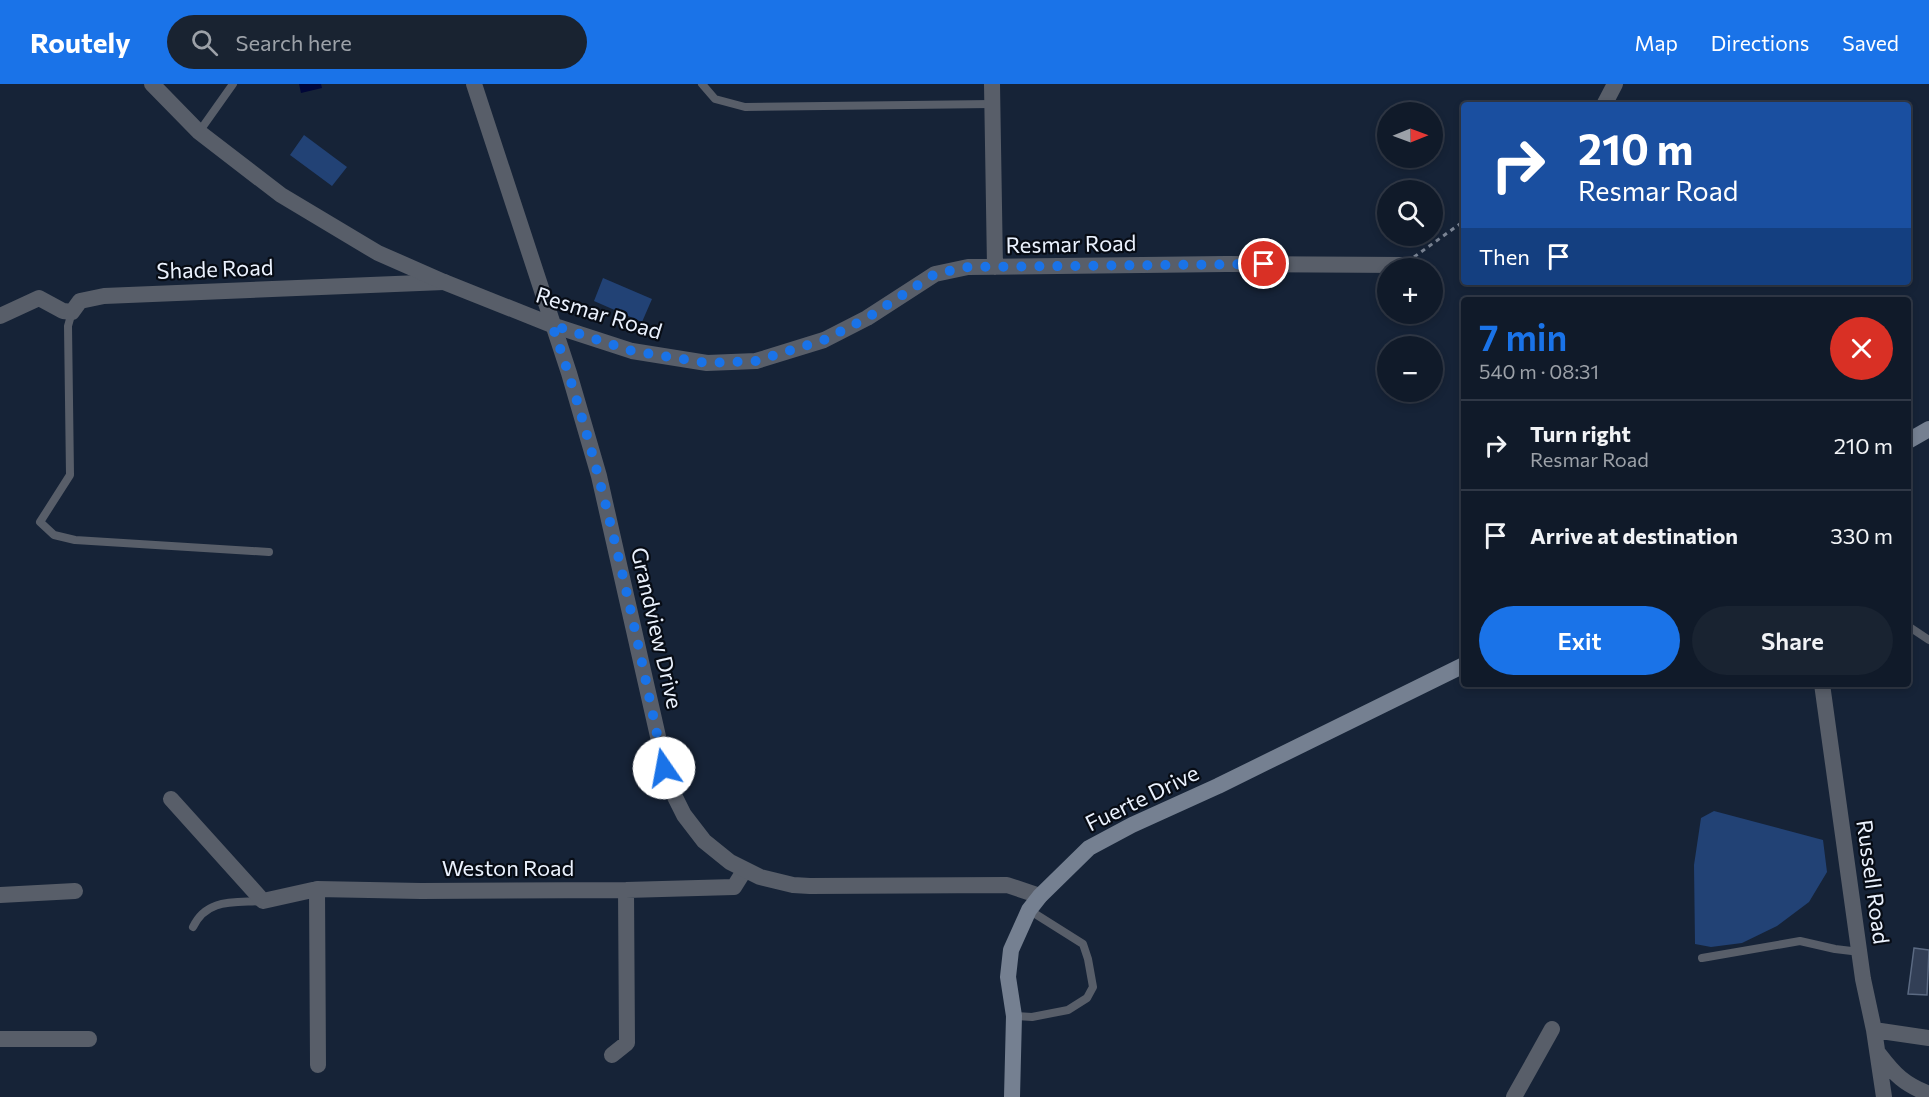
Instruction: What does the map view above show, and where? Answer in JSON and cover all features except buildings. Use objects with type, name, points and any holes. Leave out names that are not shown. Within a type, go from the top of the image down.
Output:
[{"type":"main road","points":[[1911,439],[1929,429]]},
{"type":"main road","name":"Fuerte Drive","points":[[1012,1097],[1014,1016],[1008,977],[1011,950],[1035,903],[1089,848],[1132,825],[1218,786],[1461,666]]},
{"type":"street","name":"Resmar Road","points":[[152,84],[199,132],[281,195],[378,253],[552,325],[632,351],[707,363],[756,361],[824,340],[867,318],[935,274],[968,267],[1377,265]]},
{"type":"street","name":"Grandview Drive","points":[[474,84],[569,373],[599,476],[669,785],[684,815],[698,835],[717,852],[744,871],[760,877],[793,885],[855,887],[1007,885],[1035,903]]},
{"type":"street","points":[[992,84],[995,267]]},
{"type":"street","points":[[1606,102],[1615,84]]},
{"type":"street","name":"Shade Road","points":[[72,312],[80,301],[104,296],[444,282]]},
{"type":"street","points":[[0,315],[39,298],[63,311],[72,312]]},
{"type":"street","name":"Russell Road","points":[[1822,687],[1860,952],[1884,1097]]},
{"type":"street","points":[[171,799],[263,901]]},
{"type":"street","name":"Weston Road","points":[[263,901],[317,889],[421,891],[734,887],[744,871]]},
{"type":"street","points":[[317,889],[318,1065]]},
{"type":"street","points":[[612,1055],[627,1043],[626,890]]},
{"type":"street","points":[[0,895],[75,891]]},
{"type":"street","points":[[1514,1097],[1552,1029]]},
{"type":"street","points":[[1874,1030],[1929,1038]]},
{"type":"street","points":[[0,1039],[89,1039]]},
{"type":"street","points":[[1877,1050],[1895,1074],[1911,1087],[1929,1094]]},
{"type":"lane","points":[[199,132],[233,84]]},
{"type":"lane","points":[[702,84],[715,99],[745,106],[992,104]]},
{"type":"lane","points":[[72,312],[68,326],[70,475],[40,522],[54,535],[75,540],[269,552]]},
{"type":"lane","points":[[1911,628],[1929,640]]},
{"type":"lane","points":[[193,927],[198,916],[217,903],[263,901]]},
{"type":"lane","points":[[1014,1016],[1032,1017],[1068,1010],[1087,998],[1093,987],[1083,944],[1035,903]]},
{"type":"lane","points":[[1702,958],[1800,941],[1860,952]]},
{"type":"path","points":[[1414,258],[1461,223]]},
{"type":"shaded area","points":[[299,84],[321,84],[322,88],[301,93]]},
{"type":"shaded area","points":[[304,135],[347,167],[332,186],[290,155]]},
{"type":"shaded area","points":[[603,278],[652,299],[642,322],[594,301]]},
{"type":"shaded area","points":[[1714,811],[1823,840],[1827,872],[1809,902],[1777,926],[1742,943],[1711,947],[1695,944],[1694,865],[1701,818]]},
{"type":"route","points":[[664,768],[631,610],[599,476],[569,373],[552,325],[632,351],[707,363],[756,361],[824,340],[867,318],[935,274],[968,267],[1264,264]]}]
